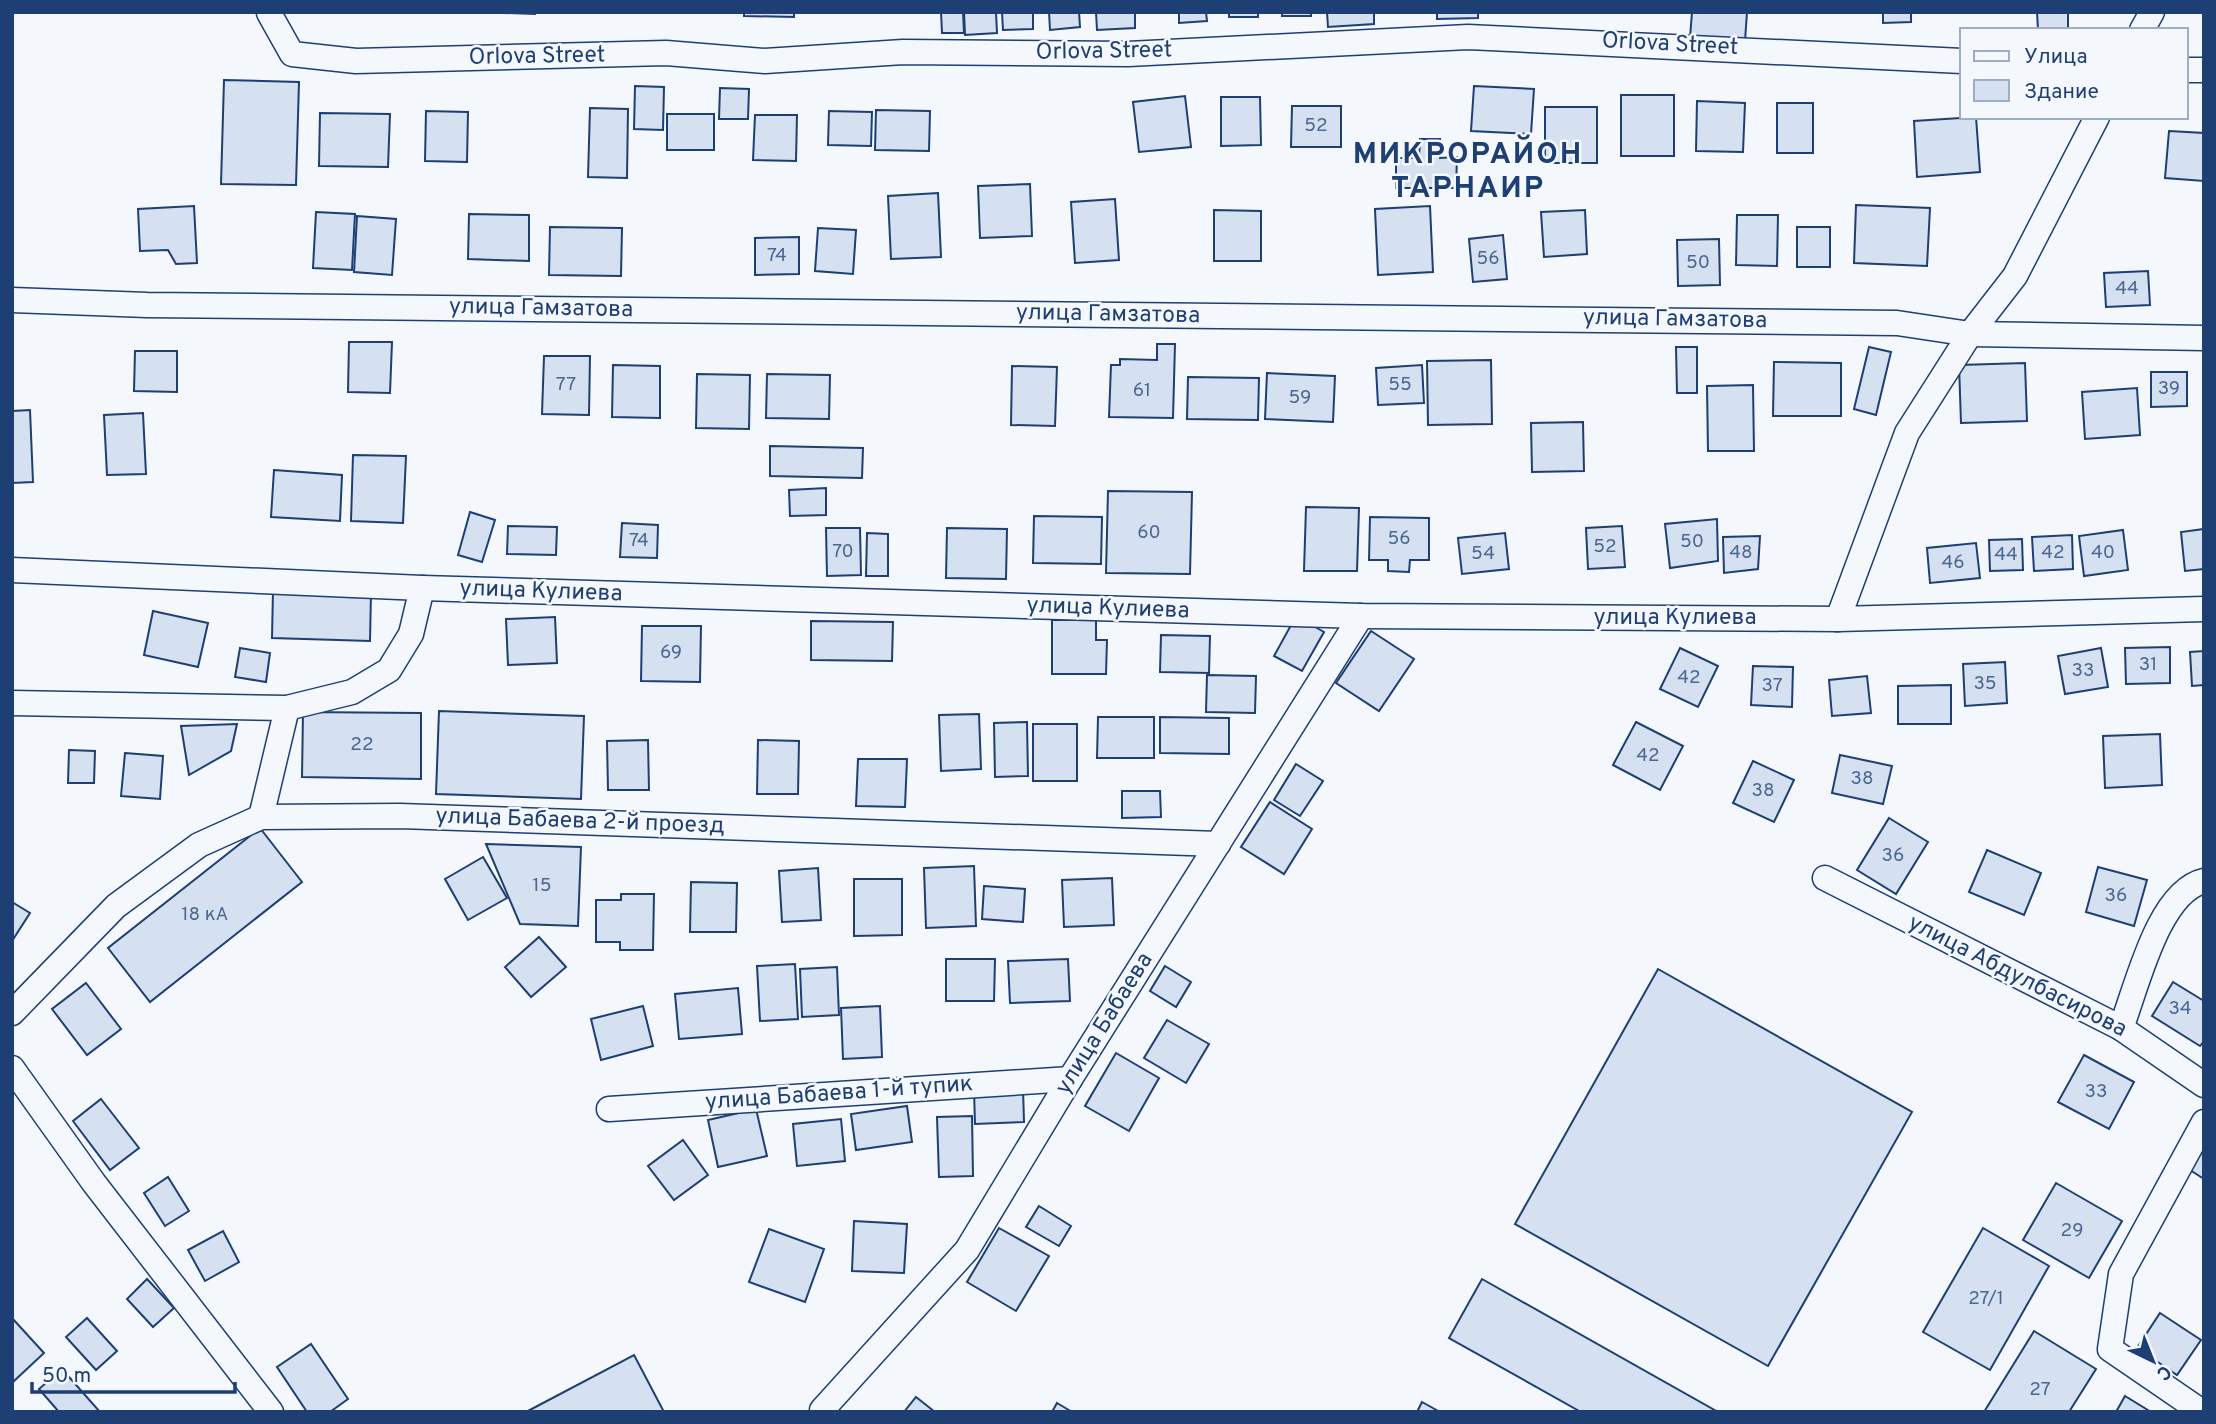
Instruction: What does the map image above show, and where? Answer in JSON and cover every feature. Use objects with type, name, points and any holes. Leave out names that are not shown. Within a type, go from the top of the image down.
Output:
[{"type":"street","points":[[2143,28],[2152,12]]},
{"type":"street","name":"Orlova Street","points":[[269,13],[292,54],[356,61],[666,53],[765,61],[903,52],[1128,54],[1468,37],[1960,61]]},
{"type":"street","points":[[1838,619],[1907,433],[1970,334],[2015,276],[2096,119]]},
{"type":"street","name":"улица Гамзатова","points":[[12,300],[160,306],[1897,323],[1970,334],[2204,338]]},
{"type":"street","name":"улица Кулиева","points":[[12,570],[422,588],[1361,616],[1838,619],[2204,609]]},
{"type":"street","points":[[12,703],[287,708],[352,692],[389,670],[411,634],[422,588]]},
{"type":"street","name":"улица Бабаева","points":[[822,1410],[967,1250],[1070,1079],[1361,616]]},
{"type":"street","points":[[261,817],[287,708]]},
{"type":"street","name":"улица Бабаева 2-й проезд","points":[[12,1013],[116,906],[199,845],[261,817],[400,816],[1218,844]]},
{"type":"street","name":"улица Абдулбасирова","points":[[1825,878],[2121,1028],[2204,1086]]},
{"type":"street","points":[[2121,1028],[2167,908],[2192,884],[2204,881]]},
{"type":"street","points":[[12,1068],[94,1183],[271,1412]]},
{"type":"street","name":"улица Бабаева 1-й тупик","points":[[609,1109],[1070,1079]]},
{"type":"street","points":[[2202,1412],[2110,1349],[2121,1274],[2204,1122]]},
{"type":"building","points":[[477,12],[535,12],[535,14]]},
{"type":"building","points":[[744,12],[794,12],[794,17],[744,16]]},
{"type":"building","points":[[941,12],[963,12],[964,33],[942,33]]},
{"type":"building","points":[[964,12],[996,12],[997,33],[965,35]]},
{"type":"building","points":[[1002,12],[1033,12],[1033,29],[1003,30]]},
{"type":"building","points":[[1049,12],[1079,12],[1080,27],[1050,30]]},
{"type":"building","points":[[1096,12],[1135,12],[1135,28],[1097,30]]},
{"type":"building","points":[[1179,12],[1206,12],[1207,21],[1179,23]]},
{"type":"building","points":[[1229,12],[1258,12],[1258,17],[1229,17]]},
{"type":"building","points":[[1282,12],[1311,12],[1311,16],[1282,16]]},
{"type":"building","points":[[1327,12],[1374,12],[1374,24],[1328,27]]},
{"type":"building","points":[[1437,12],[1478,12],[1478,18],[1437,19]]},
{"type":"building","points":[[1692,12],[1747,12],[1745,41],[1690,38]]},
{"type":"building","points":[[1883,12],[1911,12],[1911,22],[1883,23]]},
{"type":"building","points":[[2037,12],[2068,12],[2068,28],[2038,28]]},
{"type":"building","points":[[224,80],[299,82],[296,185],[221,184]]},
{"type":"building","points":[[635,86],[664,87],[663,130],[634,129]]},
{"type":"building","points":[[1474,86],[1534,89],[1531,134],[1471,131]]},
{"type":"building","points":[[720,88],[749,89],[748,119],[719,119]]},
{"type":"building","points":[[1621,95],[1674,95],[1674,156],[1621,156]]},
{"type":"building","points":[[1185,96],[1191,147],[1139,152],[1133,102]]},
{"type":"building","points":[[1221,97],[1260,97],[1261,145],[1221,146]]},
{"type":"building","points":[[1697,101],[1745,103],[1743,152],[1696,151]]},
{"type":"building","points":[[1777,103],[1813,103],[1813,153],[1777,153]]},
{"type":"building","points":[[1292,106],[1341,106],[1341,147],[1291,147]]},
{"type":"building","points":[[1545,107],[1597,107],[1597,163],[1545,163]]},
{"type":"building","points":[[590,108],[628,109],[627,178],[588,177]]},
{"type":"building","points":[[876,110],[930,111],[929,151],[875,150]]},
{"type":"building","points":[[426,111],[468,112],[467,162],[425,161]]},
{"type":"building","points":[[829,111],[872,112],[871,146],[828,145]]},
{"type":"building","points":[[320,113],[390,114],[388,167],[319,166]]},
{"type":"building","points":[[667,114],[714,114],[714,150],[667,150]]},
{"type":"building","points":[[755,115],[797,115],[796,161],[753,160]]},
{"type":"building","points":[[1976,119],[1980,172],[1917,177],[1914,121]]},
{"type":"building","points":[[2169,131],[2204,133],[2204,181],[2165,178]]},
{"type":"building","points":[[1420,139],[1440,139],[1440,158],[1457,157],[1456,188],[1396,188],[1396,158],[1419,158]]},
{"type":"building","points":[[1030,184],[1032,236],[980,238],[978,186]]},
{"type":"building","points":[[938,193],[941,257],[891,259],[888,196]]},
{"type":"building","points":[[1115,199],[1119,260],[1075,263],[1071,202]]},
{"type":"building","points":[[1856,205],[1930,208],[1927,266],[1854,263]]},
{"type":"building","points":[[194,206],[197,263],[176,264],[168,250],[140,251],[138,209]]},
{"type":"building","points":[[1430,206],[1433,272],[1378,275],[1375,209]]},
{"type":"building","points":[[1214,210],[1261,211],[1261,261],[1214,261]]},
{"type":"building","points":[[1585,210],[1587,254],[1544,257],[1541,212]]},
{"type":"building","points":[[316,212],[355,214],[352,270],[313,268]]},
{"type":"building","points":[[469,214],[529,215],[529,261],[468,259]]},
{"type":"building","points":[[1737,215],[1778,215],[1777,266],[1736,265]]},
{"type":"building","points":[[357,216],[396,219],[392,275],[354,272]]},
{"type":"building","points":[[550,227],[622,228],[621,276],[549,275]]},
{"type":"building","points":[[1797,227],[1830,227],[1830,267],[1797,267]]},
{"type":"building","points":[[818,228],[856,230],[853,274],[815,271]]},
{"type":"building","points":[[1503,235],[1507,279],[1473,282],[1469,239]]},
{"type":"building","points":[[799,237],[799,274],[755,275],[755,238]]},
{"type":"building","points":[[1719,239],[1720,285],[1678,286],[1677,240]]},
{"type":"building","points":[[2148,271],[2150,305],[2106,307],[2104,273]]},
{"type":"building","points":[[349,342],[392,342],[390,393],[348,392]]},
{"type":"building","points":[[1157,344],[1175,344],[1173,418],[1109,417],[1111,365],[1120,365],[1120,359],[1157,360]]},
{"type":"building","points":[[1676,347],[1697,347],[1697,393],[1677,393]]},
{"type":"building","points":[[1869,347],[1891,352],[1876,415],[1854,409]]},
{"type":"building","points":[[135,351],[177,351],[177,392],[134,391]]},
{"type":"building","points":[[544,356],[590,356],[589,415],[542,414]]},
{"type":"building","points":[[1491,360],[1492,424],[1428,425],[1427,361]]},
{"type":"building","points":[[1774,362],[1841,363],[1841,416],[1773,416]]},
{"type":"building","points":[[2025,363],[2027,421],[1961,423],[1959,365]]},
{"type":"building","points":[[613,365],[660,366],[660,418],[612,417]]},
{"type":"building","points":[[1422,365],[1424,403],[1378,405],[1376,368]]},
{"type":"building","points":[[1012,366],[1057,367],[1055,426],[1011,425]]},
{"type":"building","points":[[2151,372],[2187,372],[2187,406],[2151,407]]},
{"type":"building","points":[[1267,373],[1335,376],[1333,422],[1265,419]]},
{"type":"building","points":[[697,374],[750,375],[749,429],[696,428]]},
{"type":"building","points":[[767,374],[830,375],[829,419],[766,418]]},
{"type":"building","points":[[1188,377],[1259,378],[1258,420],[1187,419]]},
{"type":"building","points":[[1753,385],[1754,451],[1708,451],[1707,386]]},
{"type":"building","points":[[2137,388],[2140,435],[2085,439],[2082,392]]},
{"type":"building","points":[[30,410],[33,482],[12,483],[12,411]]},
{"type":"building","points":[[143,413],[146,474],[107,475],[104,415]]},
{"type":"building","points":[[1583,422],[1584,471],[1532,472],[1531,423]]},
{"type":"building","points":[[770,446],[863,448],[862,478],[770,476]]},
{"type":"building","points":[[353,455],[406,456],[403,523],[351,521]]},
{"type":"building","points":[[274,470],[342,475],[340,521],[271,517]]},
{"type":"building","points":[[826,488],[826,515],[790,516],[789,490]]},
{"type":"building","points":[[1108,491],[1192,492],[1190,574],[1106,573]]},
{"type":"building","points":[[1306,507],[1359,508],[1357,571],[1304,571]]},
{"type":"building","points":[[470,512],[495,520],[482,562],[458,555]]},
{"type":"building","points":[[1034,516],[1102,517],[1101,564],[1033,563]]},
{"type":"building","points":[[1370,517],[1429,518],[1429,560],[1410,560],[1409,572],[1388,571],[1388,560],[1369,560]]},
{"type":"building","points":[[1717,519],[1718,561],[1670,568],[1665,524]]},
{"type":"building","points":[[622,523],[658,525],[657,558],[620,557]]},
{"type":"building","points":[[508,526],[557,527],[556,555],[507,554]]},
{"type":"building","points":[[1622,526],[1625,567],[1588,569],[1586,528]]},
{"type":"building","points":[[826,528],[860,528],[861,575],[827,576]]},
{"type":"building","points":[[947,528],[1007,529],[1006,579],[946,578]]},
{"type":"building","points":[[2204,529],[2204,569],[2185,571],[2181,532]]},
{"type":"building","points":[[2123,530],[2128,570],[2084,576],[2079,536]]},
{"type":"building","points":[[867,533],[888,534],[888,576],[866,576]]},
{"type":"building","points":[[1505,533],[1509,569],[1462,574],[1458,538]]},
{"type":"building","points":[[2072,535],[2073,569],[2034,571],[2032,537]]},
{"type":"building","points":[[1760,536],[1758,569],[1724,573],[1723,537]]},
{"type":"building","points":[[2022,539],[2023,570],[1990,571],[1989,540]]},
{"type":"building","points":[[1976,543],[1980,578],[1930,583],[1927,548]]},
{"type":"building","points":[[273,590],[371,592],[370,641],[272,638]]},
{"type":"building","points":[[153,611],[208,623],[198,667],[144,655]]},
{"type":"building","points":[[1296,616],[1324,632],[1302,671],[1274,656]]},
{"type":"building","points":[[555,617],[557,663],[508,665],[506,619]]},
{"type":"building","points":[[1052,620],[1096,620],[1096,640],[1107,640],[1106,674],[1052,674]]},
{"type":"building","points":[[811,621],[893,622],[892,661],[811,660]]},
{"type":"building","points":[[642,626],[701,626],[700,682],[641,681]]},
{"type":"building","points":[[1371,631],[1414,659],[1379,711],[1336,683]]},
{"type":"building","points":[[1161,635],[1210,636],[1209,673],[1160,672]]},
{"type":"building","points":[[2170,647],[2170,683],[2126,684],[2125,648]]},
{"type":"building","points":[[240,648],[270,653],[266,682],[235,677]]},
{"type":"building","points":[[1680,648],[1718,666],[1698,707],[1660,689]]},
{"type":"building","points":[[2101,648],[2108,687],[2065,694],[2058,656]]},
{"type":"building","points":[[2204,651],[2204,685],[2192,686],[2190,652]]},
{"type":"building","points":[[2005,662],[2007,703],[1965,706],[1963,664]]},
{"type":"building","points":[[1753,666],[1793,667],[1792,707],[1751,705]]},
{"type":"building","points":[[1207,675],[1256,676],[1255,713],[1206,712]]},
{"type":"building","points":[[1867,676],[1871,713],[1832,716],[1829,680]]},
{"type":"building","points":[[1951,685],[1951,724],[1898,724],[1898,686]]},
{"type":"building","points":[[439,711],[584,716],[581,799],[436,794]]},
{"type":"building","points":[[303,712],[421,713],[421,779],[302,777]]},
{"type":"building","points":[[979,714],[981,769],[941,771],[939,715]]},
{"type":"building","points":[[1098,717],[1154,717],[1154,758],[1097,758]]},
{"type":"building","points":[[1160,717],[1229,718],[1229,754],[1160,753]]},
{"type":"building","points":[[1027,722],[1028,776],[995,777],[994,723]]},
{"type":"building","points":[[1636,722],[1683,746],[1660,790],[1613,765]]},
{"type":"building","points":[[237,724],[231,751],[189,775],[181,726]]},
{"type":"building","points":[[1033,724],[1077,724],[1077,781],[1033,781]]},
{"type":"building","points":[[2160,734],[2162,785],[2105,788],[2103,736]]},
{"type":"building","points":[[648,740],[649,790],[608,790],[607,741]]},
{"type":"building","points":[[758,740],[799,741],[798,794],[757,794]]},
{"type":"building","points":[[69,750],[95,751],[94,783],[68,783]]},
{"type":"building","points":[[125,753],[163,756],[160,799],[121,796]]},
{"type":"building","points":[[1840,755],[1892,766],[1883,804],[1832,793]]},
{"type":"building","points":[[858,759],[907,759],[905,807],[856,806]]},
{"type":"building","points":[[1753,761],[1794,780],[1774,822],[1733,803]]},
{"type":"building","points":[[1296,764],[1323,781],[1300,816],[1274,800]]},
{"type":"building","points":[[1122,791],[1160,791],[1161,817],[1122,818]]},
{"type":"building","points":[[1270,802],[1312,829],[1284,874],[1241,847]]},
{"type":"building","points":[[1889,818],[1928,842],[1896,894],[1857,870]]},
{"type":"building","points":[[260,828],[302,882],[150,1002],[108,948]]},
{"type":"building","points":[[486,844],[581,847],[578,926],[520,924]]},
{"type":"building","points":[[1987,850],[2041,873],[2024,915],[1969,892]]},
{"type":"building","points":[[483,857],[507,898],[468,920],[445,879]]},
{"type":"building","points":[[974,866],[976,926],[926,928],[924,868]]},
{"type":"building","points":[[2098,867],[2147,880],[2134,926],[2086,912]]},
{"type":"building","points":[[818,868],[821,920],[782,922],[779,871]]},
{"type":"building","points":[[1112,878],[1114,925],[1064,927],[1062,880]]},
{"type":"building","points":[[854,879],[902,879],[902,935],[854,936]]},
{"type":"building","points":[[691,882],[737,883],[736,932],[690,932]]},
{"type":"building","points":[[984,886],[1025,889],[1023,922],[982,919]]},
{"type":"building","points":[[621,894],[654,894],[653,950],[620,950],[620,942],[596,942],[596,900],[621,900]]},
{"type":"building","points":[[12,902],[30,913],[12,941]]},
{"type":"building","points":[[539,937],[566,967],[531,997],[505,967]]},
{"type":"building","points":[[946,959],[995,959],[994,1001],[946,1001]]},
{"type":"building","points":[[1068,959],[1070,1001],[1010,1003],[1008,961]]},
{"type":"building","points":[[795,964],[798,1019],[760,1021],[757,966]]},
{"type":"building","points":[[1165,966],[1191,982],[1176,1007],[1150,991]]},
{"type":"building","points":[[837,967],[839,1015],[802,1017],[800,969]]},
{"type":"building","points":[[1658,969],[1912,1112],[1768,1366],[1515,1224]]},
{"type":"building","points":[[2173,982],[2204,1001],[2204,1041],[2200,1046],[2152,1016]]},
{"type":"building","points":[[86,983],[121,1029],[87,1055],[52,1009]]},
{"type":"building","points":[[738,988],[742,1034],[679,1039],[675,994]]},
{"type":"building","points":[[643,1006],[653,1046],[601,1060],[591,1019]]},
{"type":"building","points":[[880,1006],[882,1057],[843,1059],[841,1008]]},
{"type":"building","points":[[1167,1020],[1209,1044],[1186,1083],[1144,1058]]},
{"type":"building","points":[[1116,1053],[1159,1078],[1129,1131],[1085,1106]]},
{"type":"building","points":[[2084,1055],[2134,1082],[2109,1129],[2058,1102]]},
{"type":"building","points":[[1023,1088],[1024,1122],[975,1124],[974,1090]]},
{"type":"building","points":[[101,1099],[139,1148],[110,1170],[73,1121]]},
{"type":"building","points":[[907,1106],[912,1142],[856,1150],[851,1114]]},
{"type":"building","points":[[756,1109],[767,1156],[718,1167],[708,1120]]},
{"type":"building","points":[[972,1116],[973,1176],[939,1177],[937,1117]]},
{"type":"building","points":[[841,1119],[845,1161],[797,1166],[793,1124]]},
{"type":"building","points":[[683,1140],[708,1175],[674,1200],[648,1166]]},
{"type":"building","points":[[2204,1149],[2204,1179],[2190,1170]]},
{"type":"building","points":[[168,1177],[189,1211],[165,1226],[144,1193]]},
{"type":"building","points":[[2056,1183],[2122,1221],[2089,1278],[2023,1240]]},
{"type":"building","points":[[1039,1206],[1071,1226],[1059,1246],[1026,1227]]},
{"type":"building","points":[[854,1221],[907,1224],[904,1273],[852,1271]]},
{"type":"building","points":[[999,1228],[1049,1256],[1016,1311],[967,1282]]},
{"type":"building","points":[[1983,1228],[2049,1266],[1990,1370],[1923,1332]]},
{"type":"building","points":[[769,1229],[824,1249],[805,1302],[749,1282]]},
{"type":"building","points":[[223,1231],[239,1262],[205,1281],[188,1250]]},
{"type":"building","points":[[147,1279],[174,1308],[153,1327],[127,1299]]},
{"type":"building","points":[[1482,1279],[1718,1412],[1581,1412],[1449,1338]]},
{"type":"building","points":[[2160,1313],[2201,1340],[2177,1375],[2137,1348]]},
{"type":"building","points":[[12,1318],[44,1353],[14,1381],[12,1379]]},
{"type":"building","points":[[87,1318],[117,1351],[96,1370],[66,1337]]},
{"type":"building","points":[[2034,1331],[2096,1369],[2069,1412],[1984,1412]]},
{"type":"building","points":[[311,1344],[348,1399],[330,1412],[307,1412],[277,1367]]},
{"type":"building","points":[[634,1355],[664,1412],[526,1412]]},
{"type":"building","points":[[62,1369],[100,1412],[59,1412],[39,1389]]},
{"type":"building","points":[[2125,1396],[2151,1412],[2116,1412]]},
{"type":"building","points":[[916,1397],[935,1412],[904,1412]]},
{"type":"building","points":[[1422,1402],[1440,1412],[1417,1412]]},
{"type":"building","points":[[1057,1403],[1072,1412],[1052,1412]]},
{"type":"district","name":"МИКРОРАЙОН ТАРНАИР","points":[[1468,172]]}]
